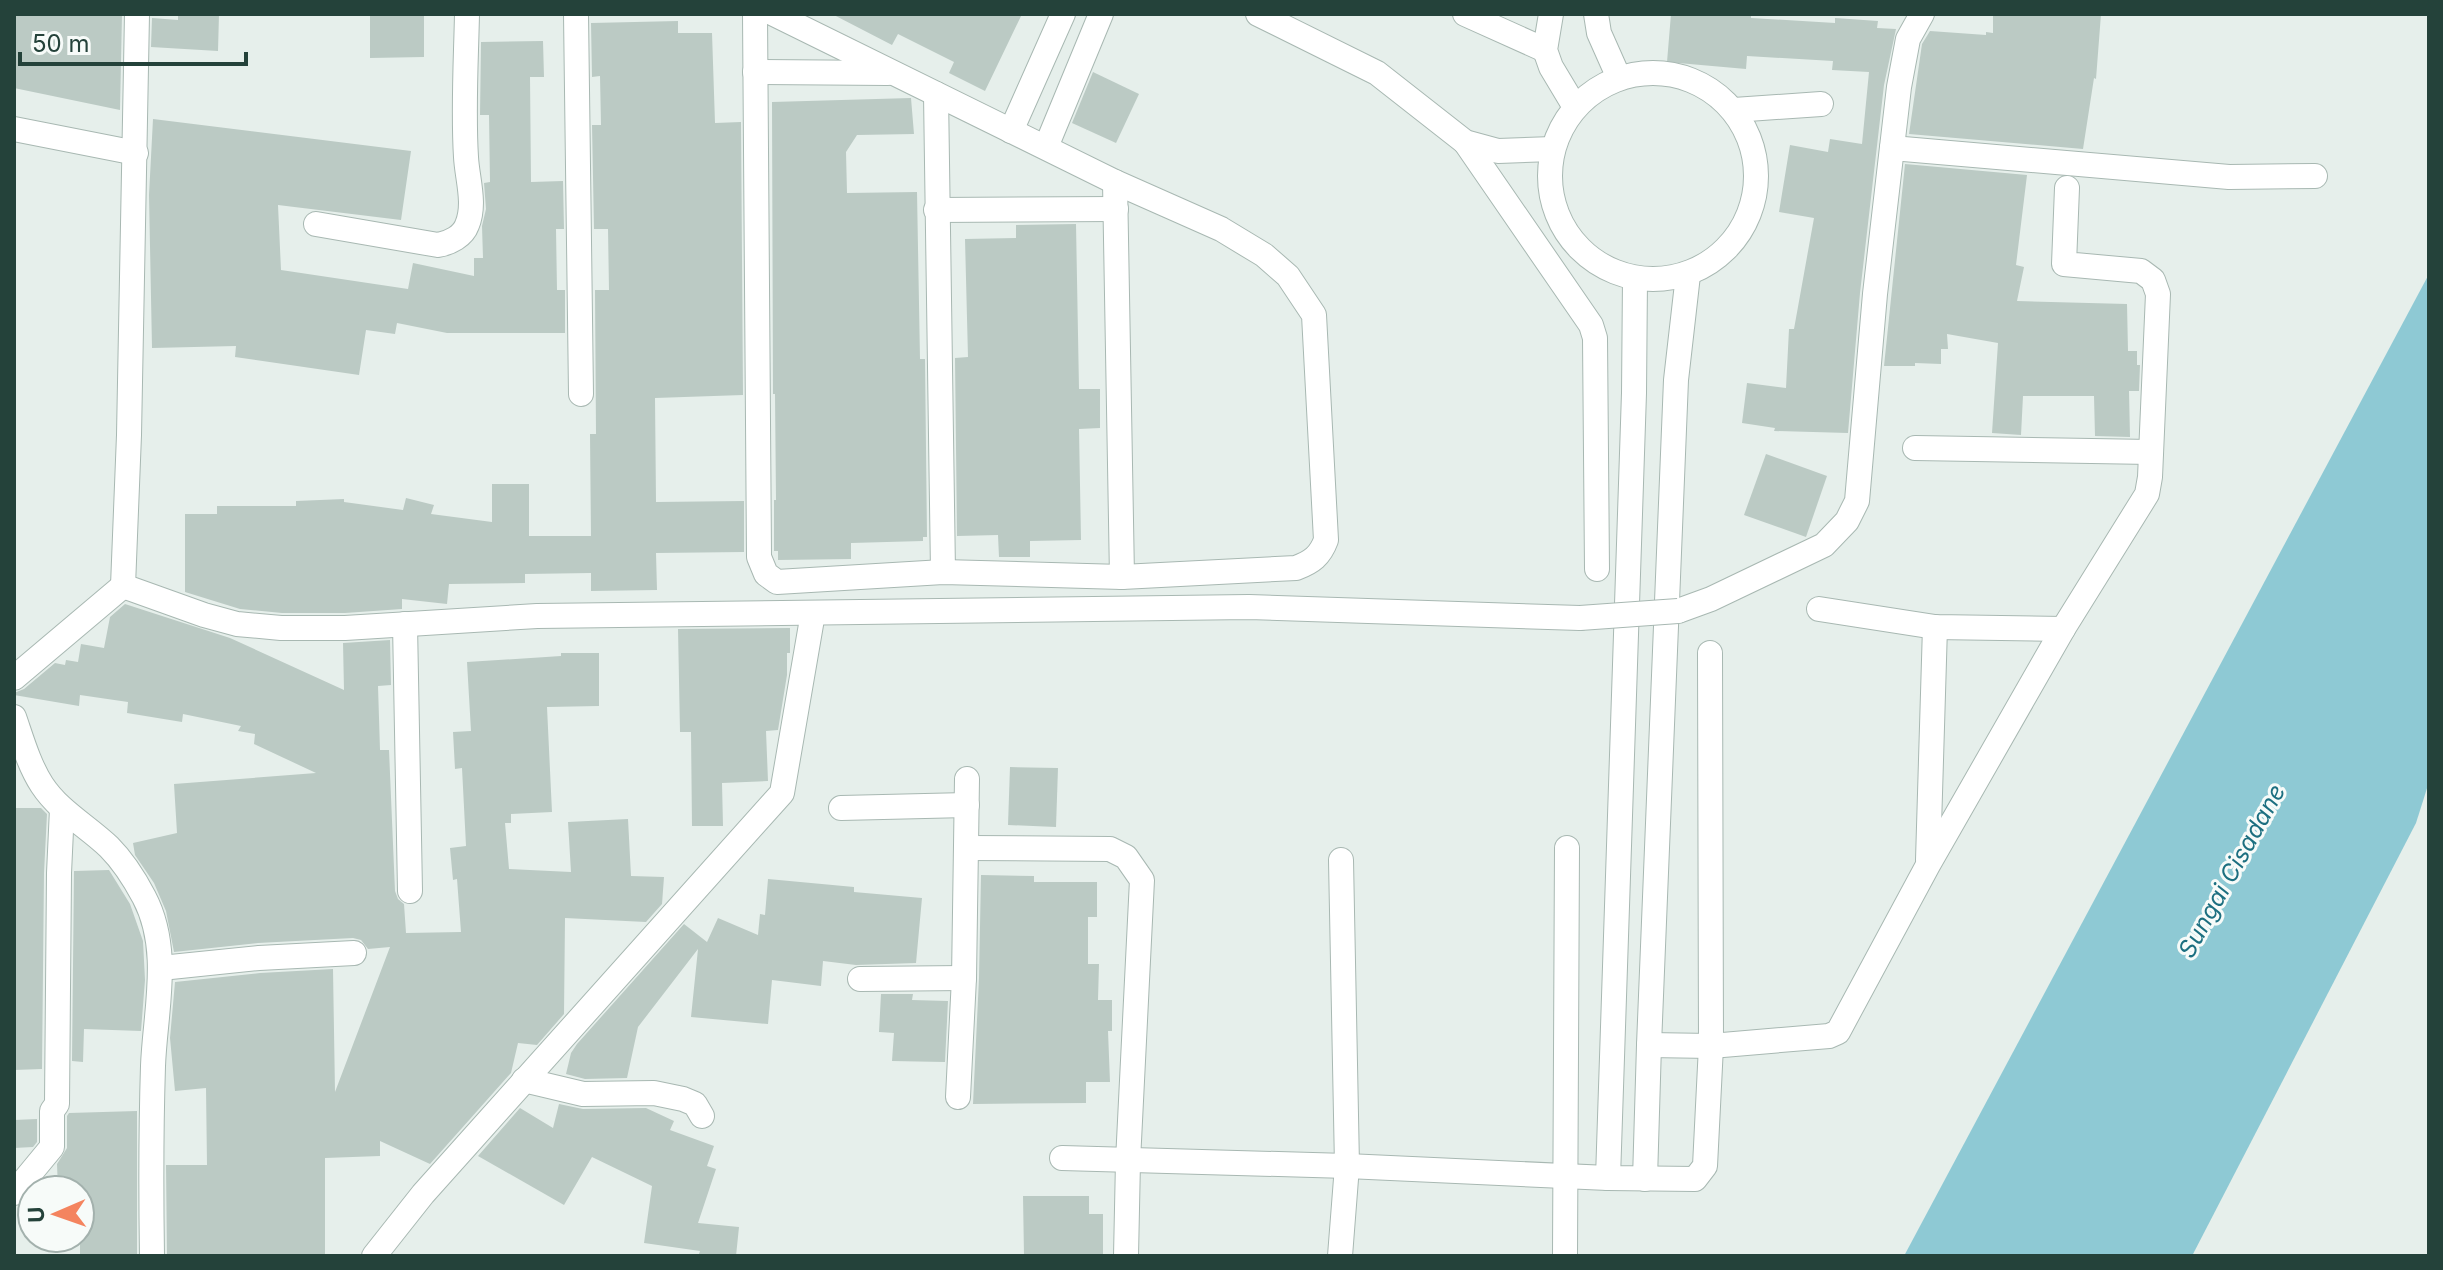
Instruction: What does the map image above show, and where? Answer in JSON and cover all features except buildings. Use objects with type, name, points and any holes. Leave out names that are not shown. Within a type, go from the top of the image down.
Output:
[{"type":"street","points":[[14,678],[123,586],[136,153],[137,14]]},
{"type":"street","points":[[316,224],[438,245],[459,236],[467,225],[471,205],[466,156],[467,14]]},
{"type":"street","points":[[576,14],[581,394]]},
{"type":"street","points":[[755,14],[759,557],[766,574],[777,582],[943,572],[1122,577],[1296,568],[1308,564],[1320,554],[1326,540],[1314,315],[1288,276],[1264,255],[1221,229],[1115,182],[774,14]]},
{"type":"street","points":[[1011,131],[1063,14]]},
{"type":"street","points":[[1046,147],[1101,14]]},
{"type":"street","points":[[1258,14],[1377,73],[1465,142],[1591,325],[1595,338],[1597,569]]},
{"type":"street","points":[[1465,14],[1545,50]]},
{"type":"street","points":[[1551,14],[1545,50],[1551,67],[1575,107]]},
{"type":"street","points":[[1596,14],[1599,33],[1619,78]]},
{"type":"street","points":[[123,586],[237,624],[307,628],[537,616],[1249,607],[1580,618],[1678,611],[1711,599],[1824,545],[1847,521],[1857,501],[1875,294],[1892,148],[1908,39],[1922,14]]},
{"type":"street","points":[[1653,71],[1698,81],[1734,110],[1755,155],[1754,204],[1730,247],[1688,275],[1662,280],[1635,279],[1590,259],[1559,220],[1551,197],[1553,149],[1575,107],[1619,78],[1653,71]]},
{"type":"street","points":[[755,72],[894,73]]},
{"type":"street","points":[[936,94],[943,572]]},
{"type":"street","points":[[1734,110],[1821,104]]},
{"type":"street","points":[[14,129],[136,153]]},
{"type":"street","points":[[1465,142],[1498,151],[1553,149]]},
{"type":"street","points":[[1892,148],[2229,177],[2315,176]]},
{"type":"street","points":[[1115,182],[1122,577]]},
{"type":"street","points":[[1649,1045],[1711,1046],[1834,1035],[1845,1021],[1928,865],[2063,629],[2147,494],[2157,288],[2153,280],[2141,271],[2064,264],[2067,188]]},
{"type":"street","points":[[936,210],[1116,209]]},
{"type":"street","points":[[1542,254],[1559,220]]},
{"type":"street","points":[[1645,1179],[1676,380],[1688,275]]},
{"type":"street","points":[[1608,1178],[1634,393],[1635,279]]},
{"type":"street","points":[[1915,448],[2151,452]]},
{"type":"street","points":[[1819,609],[1935,627],[2063,629]]},
{"type":"street","points":[[374,1256],[423,1194],[782,793],[813,613]]},
{"type":"street","points":[[405,624],[410,891]]},
{"type":"street","points":[[1928,865],[1935,627]]},
{"type":"street","points":[[1062,1158],[1695,1179],[1705,1166],[1711,1046],[1710,653]]},
{"type":"street","points":[[14,717],[29,760],[42,785],[62,809],[110,848],[146,899],[154,924],[161,968],[153,1064],[152,1256]]},
{"type":"street","points":[[958,1097],[968,848],[967,779]]},
{"type":"street","points":[[841,808],[967,805]]},
{"type":"street","points":[[14,1193],[52,1147],[52,1111],[57,1104],[62,809]]},
{"type":"street","points":[[968,848],[1110,849],[1126,857],[1142,880],[1126,1256]]},
{"type":"street","points":[[1565,1256],[1567,848]]},
{"type":"street","points":[[1340,1256],[1347,1166],[1341,860]]},
{"type":"street","points":[[161,968],[354,953]]},
{"type":"street","points":[[860,979],[964,978]]},
{"type":"street","points":[[524,1080],[583,1094],[654,1093],[695,1104],[702,1116]]},
{"type":"water","name":"Sungai Cisadane","points":[[2429,274],[2429,782],[2416,823],[2192,1256],[1904,1256]]}]
